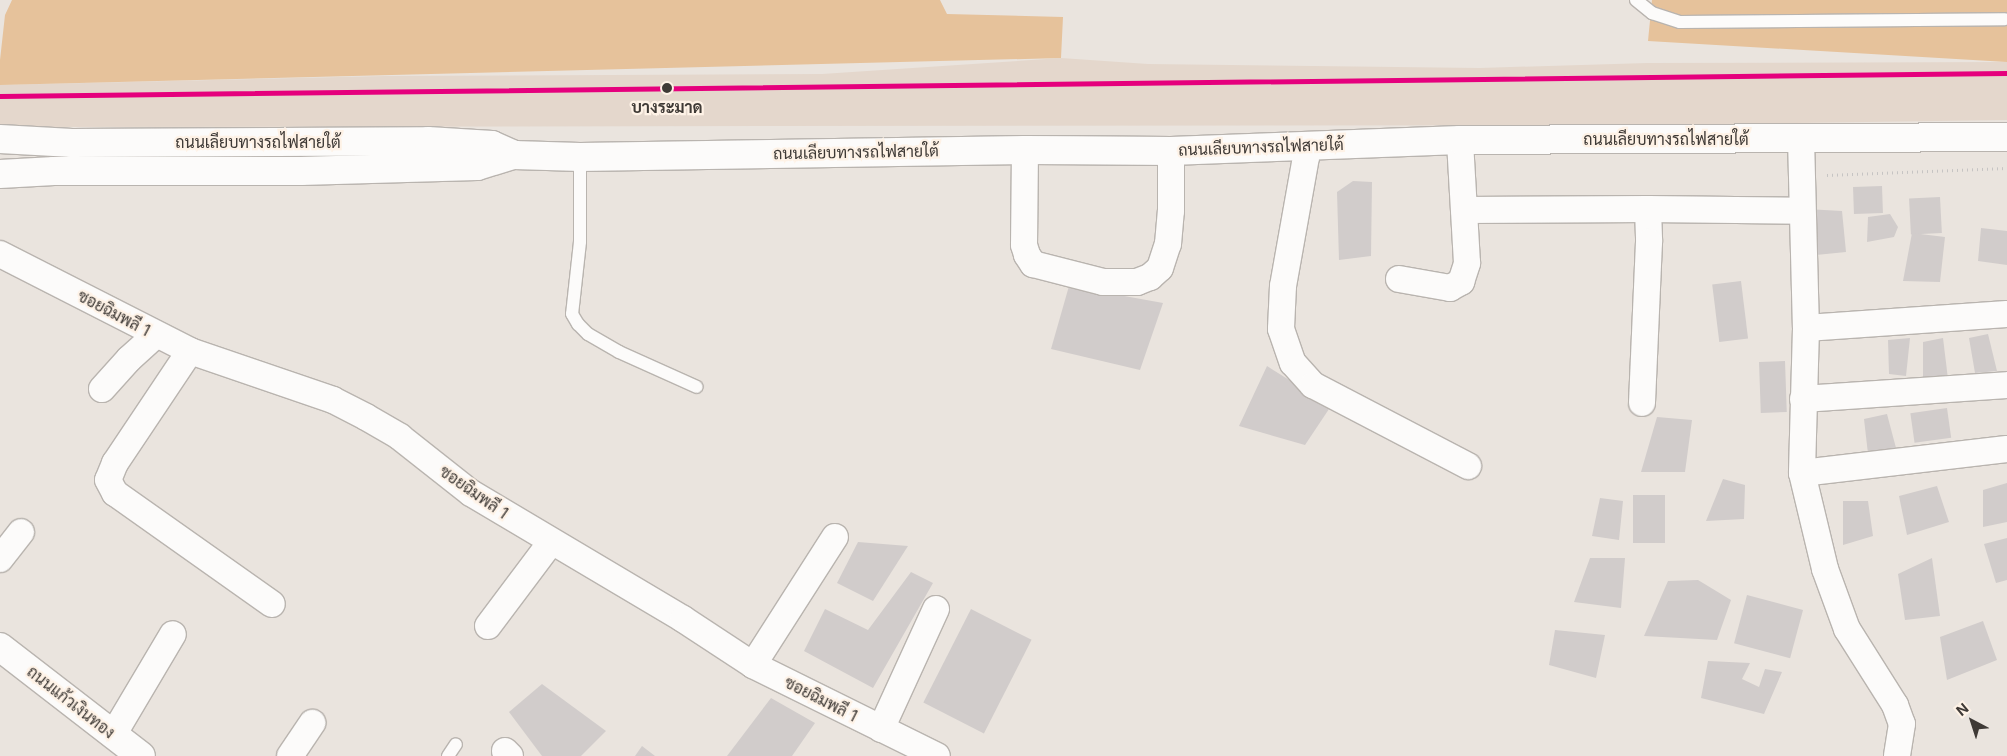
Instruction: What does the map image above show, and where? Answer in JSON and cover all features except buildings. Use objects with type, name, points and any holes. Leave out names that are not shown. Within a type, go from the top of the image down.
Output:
[{"type":"main road","name":"ถนนเลียบทางรถไฟสายใต้","points":[[0,174],[54,171],[301,171],[476,166],[514,155],[580,157],[1025,150],[1171,151],[1460,140],[2007,137]]},
{"type":"main road","name":"ถนนเลียบทางรถไฟสายใต้","points":[[0,138],[72,143],[428,141],[492,145],[514,155]]},
{"type":"main road","name":"ถนนแก้วเงินทอง","points":[[0,647],[141,756]]},
{"type":"street","points":[[1806,139],[1801,176],[1806,328],[1802,399],[1802,473],[1825,569],[1847,629],[1895,705],[1902,724],[1897,756]]},
{"type":"street","points":[[1399,279],[1450,288],[1461,282],[1468,263],[1460,140]]},
{"type":"street","points":[[1306,145],[1306,157],[1283,286],[1281,329],[1294,363],[1313,385],[1468,466]]},
{"type":"street","points":[[1025,150],[1024,244],[1027,255],[1033,264],[1103,282],[1137,282],[1150,277],[1160,268],[1168,244],[1171,151]]},
{"type":"street","points":[[1464,210],[1648,209],[1801,211]]},
{"type":"street","points":[[1642,403],[1649,242],[1648,209]]},
{"type":"street","name":"ซอยฉิมพลี 1","points":[[0,254],[190,351],[333,400],[366,417],[400,437],[471,493],[683,620],[753,665],[881,730],[937,756]]},
{"type":"street","points":[[1806,328],[2007,314]]},
{"type":"street","points":[[102,389],[129,359],[156,335]]},
{"type":"street","points":[[190,351],[115,463],[108,480],[115,493],[272,604]]},
{"type":"street","points":[[1802,399],[2007,384]]},
{"type":"street","points":[[1802,473],[2007,449]]},
{"type":"street","points":[[0,559],[21,532]]},
{"type":"street","points":[[753,665],[835,537]]},
{"type":"street","points":[[488,626],[551,542]]},
{"type":"street","points":[[881,730],[936,609]]},
{"type":"street","points":[[113,734],[173,634]]},
{"type":"street","points":[[290,756],[312,723]]},
{"type":"lane","points":[[1636,0],[1652,13],[1680,22],[2004,19]]},
{"type":"lane","points":[[580,157],[580,242],[572,314],[578,324],[588,334],[620,352],[697,387]]},
{"type":"lane","points":[[448,756],[456,744]]},
{"type":"path","points":[[1801,176],[2007,168]]},
{"type":"shaded area","points":[[12,0],[940,0],[947,14],[1063,17],[1061,58],[0,85],[0,60],[5,15]]},
{"type":"shaded area","points":[[1652,0],[2007,0],[2007,62],[1648,41]]},
{"type":"shaded area","points":[[1061,58],[1148,64],[1480,68],[1647,63],[2007,62],[2007,120],[1646,125],[0,127],[0,85],[384,76],[822,74]]},
{"type":"transit line","points":[[0,96],[2007,73]]},
{"type":"place","name":"บางระมาด","points":[[667,88]]}]
